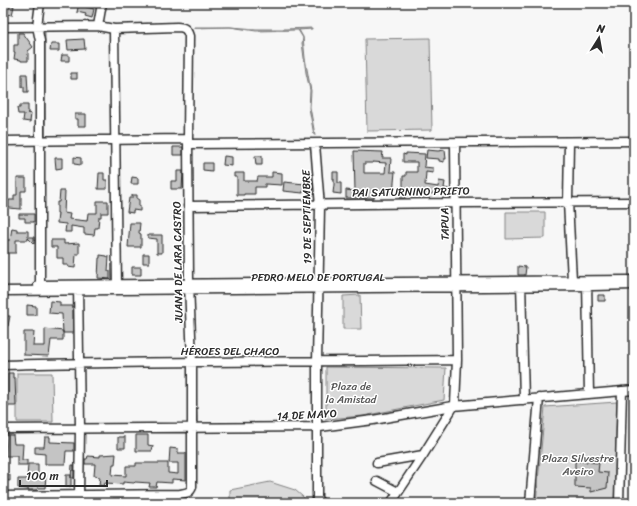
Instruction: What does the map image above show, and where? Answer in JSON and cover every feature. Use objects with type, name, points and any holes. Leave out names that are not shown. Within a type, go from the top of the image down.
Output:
[{"type":"street","points":[[40,3],[37,26],[40,41],[40,288]]},
{"type":"street","points":[[98,26],[102,3]]},
{"type":"street","points":[[3,27],[98,26],[114,29],[117,287]]},
{"type":"street","name":"JUANA DE LARA CASTRO","points":[[114,29],[183,27],[187,30],[189,36],[188,206],[192,362],[192,487],[191,491],[186,493],[155,494]]},
{"type":"street","points":[[3,141],[115,140],[315,144],[634,141]]},
{"type":"street","points":[[569,142],[568,202],[572,280]]},
{"type":"street","name":"TAPUA","points":[[454,406],[457,360],[455,143]]},
{"type":"street","name":"19 DE SEPTIEMBRE","points":[[315,144],[319,204],[317,496],[318,502],[321,503]]},
{"type":"street","name":"PAI SATURNINO PRIETO","points":[[188,206],[456,202],[634,202]]},
{"type":"street","name":"PEDRO MELO DE PORTUGAL","points":[[521,284],[572,280],[587,283],[634,285]]},
{"type":"street","name":"PEDRO MELO DE PORTUGAL","points":[[3,291],[78,287],[521,284],[587,283],[634,280]]},
{"type":"street","points":[[587,283],[589,394]]},
{"type":"street","points":[[521,284],[524,400]]},
{"type":"street","name":"PEDRO MELO DE PORTUGAL","points":[[3,285],[40,288]]},
{"type":"street","points":[[78,287],[80,429],[79,495]]},
{"type":"street","name":"HÉROES DEL CHACO","points":[[3,365],[457,360]]},
{"type":"street","name":"14 DE MAYO","points":[[3,430],[317,427],[373,420],[454,406],[634,390]]},
{"type":"street","points":[[619,503],[622,391]]},
{"type":"street","points":[[530,503],[538,398]]},
{"type":"street","points":[[391,503],[454,406]]},
{"type":"street","points":[[377,463],[423,455]]},
{"type":"street","points":[[378,481],[398,492]]},
{"type":"street","points":[[3,496],[155,494],[156,503]]},
{"type":"green space","points":[[430,38],[432,130],[367,131],[365,39]]},
{"type":"green space","points":[[506,212],[545,212],[545,238],[506,239]]},
{"type":"green space","points":[[360,295],[361,329],[343,329],[343,296]]},
{"type":"green space","name":"Plaza de la Amistad","points":[[326,367],[446,368],[444,400],[363,416],[326,419]]},
{"type":"green space","points":[[17,373],[52,373],[53,422],[17,422]]},
{"type":"green space","name":"Plaza Silvestre Aveiro","points":[[617,402],[614,503],[536,503],[545,407]]},
{"type":"green space","points":[[270,482],[295,490],[310,503],[231,503],[230,490]]},
{"type":"shaded area","points":[[194,27],[230,27],[194,28]]},
{"type":"shaded area","points":[[230,27],[256,29],[312,28],[299,30],[303,37],[311,91],[310,107],[315,135],[309,108],[310,90],[306,73],[302,43],[303,38],[298,30],[256,31]]},
{"type":"shaded area","points":[[44,29],[45,29],[45,137]]},
{"type":"shaded area","points":[[314,365],[196,366],[197,424],[194,366]]},
{"type":"building","points":[[79,3],[86,4],[86,7],[94,9],[92,18],[85,16],[86,14],[77,12]]},
{"type":"building","points":[[9,5],[14,6],[12,15],[7,14]]},
{"type":"building","points":[[18,33],[23,33],[33,47],[28,51],[28,61],[14,59],[14,45],[18,45]]},
{"type":"building","points":[[84,39],[85,49],[68,50],[67,40]]},
{"type":"building","points":[[51,44],[59,44],[59,51],[50,51]]},
{"type":"building","points":[[62,55],[69,55],[69,61],[61,61]]},
{"type":"building","points":[[71,73],[77,73],[77,79],[71,79]]},
{"type":"building","points":[[22,74],[27,74],[28,92],[24,92],[24,87],[22,87]]},
{"type":"building","points":[[20,105],[28,105],[27,113],[31,114],[30,122],[23,121],[24,114],[18,114],[17,108],[20,108]]},
{"type":"building","points":[[75,114],[86,114],[86,126],[78,126],[78,119],[75,119]]},
{"type":"building","points":[[173,147],[183,147],[183,155],[173,155]]},
{"type":"building","points":[[427,150],[445,150],[446,159],[444,159],[444,162],[439,161],[439,159],[426,158]]},
{"type":"building","points":[[354,151],[383,152],[382,158],[391,158],[390,172],[395,172],[393,193],[375,192],[374,198],[346,198],[346,190],[355,191]],"holes":[[[364,163],[386,163],[385,173],[364,173]]]},
{"type":"building","points":[[406,153],[425,154],[424,167],[433,168],[433,173],[426,172],[425,185],[438,187],[439,181],[445,182],[444,188],[449,189],[448,193],[434,191],[433,194],[414,193],[413,195],[405,195],[405,198],[399,198],[400,193],[403,193],[403,176],[406,176],[406,172],[417,172],[417,162],[403,162],[403,154],[406,155]]},
{"type":"building","points":[[224,156],[232,157],[232,166],[223,165]]},
{"type":"building","points":[[255,156],[262,156],[262,165],[256,165]]},
{"type":"building","points":[[74,157],[81,158],[81,165],[74,164]]},
{"type":"building","points":[[55,158],[62,158],[62,168],[56,169]]},
{"type":"building","points":[[203,163],[212,163],[212,171],[203,170]]},
{"type":"building","points":[[177,171],[183,171],[182,189],[171,189],[171,181],[177,181]]},
{"type":"building","points":[[272,172],[282,173],[282,185],[265,184],[265,187],[255,187],[255,194],[237,195],[237,177],[234,177],[234,173],[244,173],[244,181],[257,181],[258,177],[272,177]]},
{"type":"building","points":[[333,172],[338,172],[338,183],[341,183],[341,194],[333,193]]},
{"type":"building","points":[[99,173],[104,173],[104,180],[107,180],[107,189],[98,189]]},
{"type":"building","points":[[132,177],[138,178],[138,184],[131,184]]},
{"type":"building","points":[[17,178],[26,178],[26,191],[21,191],[21,209],[9,208],[9,200],[14,200],[14,195],[17,195]]},
{"type":"building","points":[[306,179],[312,179],[313,189],[310,189],[310,192],[303,191],[303,193],[283,191],[284,182],[305,184]]},
{"type":"building","points":[[60,191],[65,191],[64,213],[70,214],[69,219],[87,221],[88,213],[97,213],[97,201],[108,201],[108,213],[101,213],[98,228],[95,228],[94,235],[84,234],[84,228],[71,226],[71,232],[65,232],[66,224],[57,223],[57,202],[59,202]]},
{"type":"building","points":[[132,195],[137,195],[140,206],[140,211],[133,210],[133,213],[127,212],[129,198],[132,198]]},
{"type":"building","points":[[19,214],[34,214],[34,222],[25,222],[25,218],[19,218]]},
{"type":"building","points":[[130,223],[140,223],[139,233],[141,234],[141,247],[128,247]]},
{"type":"building","points":[[12,228],[17,229],[17,231],[28,231],[28,237],[34,237],[34,244],[28,238],[28,240],[16,240],[16,253],[5,253],[5,240],[10,240]]},
{"type":"building","points":[[148,235],[162,235],[162,253],[157,253],[157,239],[148,238]]},
{"type":"building","points":[[51,240],[64,240],[64,244],[79,243],[79,254],[76,254],[75,268],[68,267],[68,265],[63,265],[63,258],[57,258],[57,247],[51,247]]},
{"type":"building","points":[[143,254],[149,254],[149,263],[143,263]]},
{"type":"building","points":[[100,255],[109,257],[108,271],[110,271],[110,279],[98,278]]},
{"type":"building","points":[[518,266],[526,267],[525,275],[518,275]]},
{"type":"building","points":[[132,267],[141,267],[141,275],[132,275]]},
{"type":"building","points":[[598,295],[605,295],[605,301],[598,301]]},
{"type":"building","points":[[50,301],[60,302],[60,306],[73,306],[73,333],[63,333],[62,314],[49,313]]},
{"type":"building","points":[[27,305],[36,306],[36,315],[27,315]]},
{"type":"building","points":[[3,316],[10,316],[8,326],[3,326]]},
{"type":"building","points":[[45,329],[63,331],[63,340],[51,340],[49,356],[24,355],[24,332],[34,332],[33,346],[45,346]]},
{"type":"building","points":[[8,373],[13,373],[13,378],[15,378],[16,406],[3,406],[3,395],[8,395]]},
{"type":"building","points":[[7,435],[13,435],[14,444],[23,444],[22,460],[27,460],[27,465],[17,465],[17,456],[6,456]]},
{"type":"building","points":[[136,435],[148,435],[148,445],[153,446],[152,451],[136,451]]},
{"type":"building","points":[[45,437],[50,437],[50,442],[74,443],[74,451],[66,451],[65,464],[45,464],[45,454],[35,453],[35,447],[44,447]]},
{"type":"building","points":[[118,437],[125,437],[125,448],[118,448]]},
{"type":"building","points":[[170,448],[178,449],[178,453],[186,453],[186,480],[172,479],[172,483],[157,482],[156,487],[149,487],[150,483],[135,482],[123,482],[123,484],[105,483],[104,486],[99,485],[100,477],[94,476],[95,464],[85,464],[85,459],[87,459],[88,456],[100,457],[100,455],[116,454],[112,475],[126,476],[126,466],[136,466],[136,463],[168,463],[168,473],[178,474],[178,463],[169,463]]},
{"type":"building","points":[[575,461],[599,463],[598,472],[608,473],[607,488],[591,492],[591,488],[575,487]]},
{"type":"building","points":[[28,464],[38,464],[38,475],[46,475],[45,488],[28,490],[18,488],[18,479],[27,479]]},
{"type":"building","points":[[72,465],[74,465],[74,478],[71,478]]},
{"type":"building","points":[[3,475],[10,475],[10,481],[3,480]]},
{"type":"building","points":[[66,475],[71,475],[71,486],[66,487]]}]
